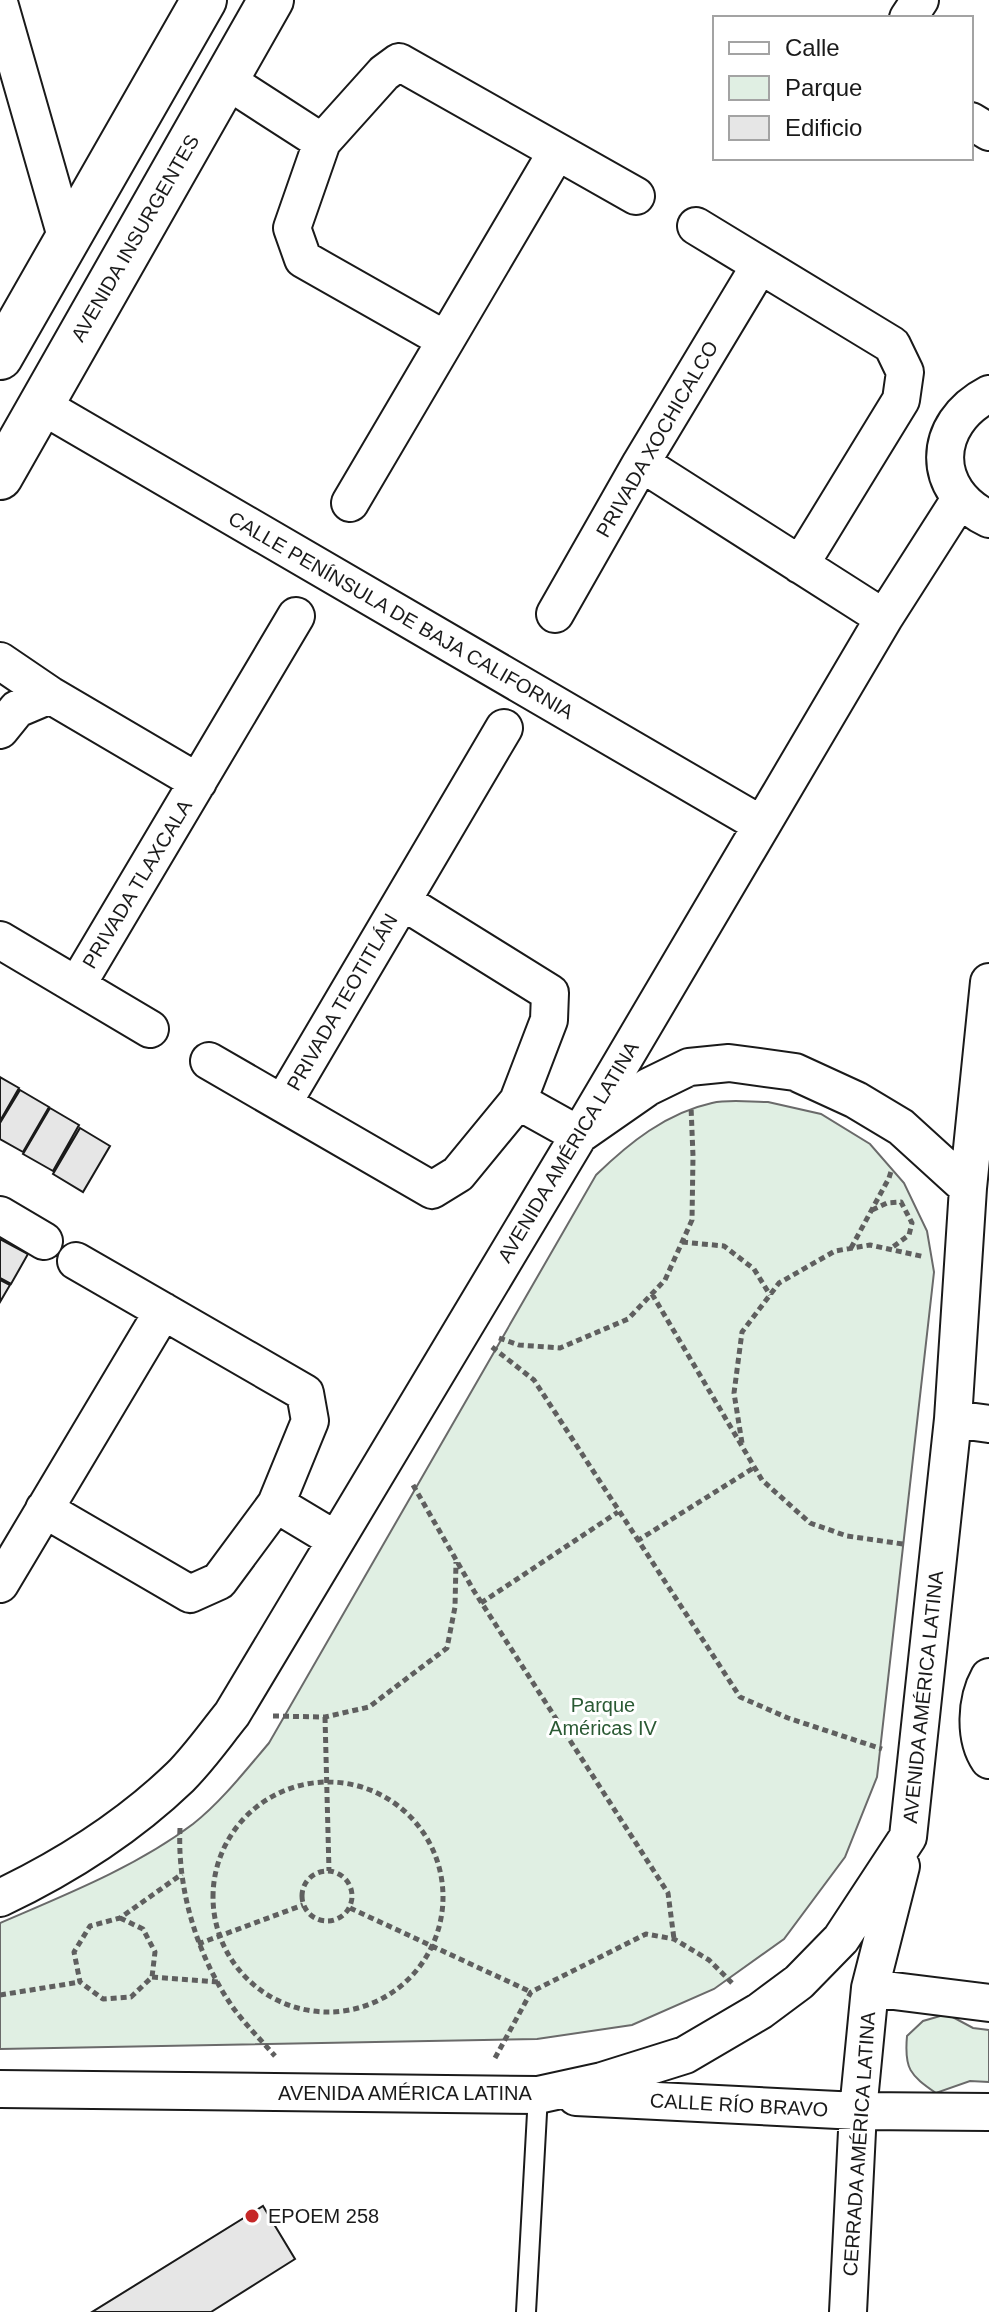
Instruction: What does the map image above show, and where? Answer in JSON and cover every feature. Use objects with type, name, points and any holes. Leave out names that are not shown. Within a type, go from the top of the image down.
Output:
[{"type":"main road","points":[[0,357],[204,0]]},
{"type":"main road","name":"AVENIDA INSURGENTES","points":[[0,477],[271,0]]},
{"type":"street","points":[[0,6],[67,240]]},
{"type":"street","points":[[444,339],[303,259],[292,228],[322,142],[384,73],[399,62],[636,196]]},
{"type":"street","points":[[226,80],[322,142]]},
{"type":"street","points":[[350,503],[556,153]]},
{"type":"street","points":[[696,226],[892,345],[905,372],[901,400],[800,565]]},
{"type":"street","name":"PRIVADA XOCHICALCO","points":[[555,614],[760,265]]},
{"type":"street","points":[[974,509],[949,481],[945,460],[947,438],[957,419],[971,403],[989,394]]},
{"type":"street","name":"CALLE PENÍNSULA DE BAJA CALIFORNIA","points":[[39,404],[762,825]]},
{"type":"street","points":[[641,463],[884,618]]},
{"type":"street","name":"AVENIDA AMÉRICA LATINA","points":[[0,1898],[99,1842],[150,1805],[182,1774],[232,1714],[884,618],[974,509]]},
{"type":"street","name":"PRIVADA TLAXCALA","points":[[77,985],[296,616]]},
{"type":"street","name":"PRIVADA TLAXCALA","points":[[0,661],[50,695],[198,782]]},
{"type":"street","points":[[0,730],[17,709],[50,695]]},
{"type":"street","name":"PRIVADA TEOTITLÁN","points":[[283,1103],[504,728]]},
{"type":"street","name":"PRIVADA TEOTITLÁN","points":[[209,1061],[432,1190],[458,1174],[518,1101],[549,1020],[550,993],[402,901]]},
{"type":"street","name":"PRIVADA TLAXCALA","points":[[0,940],[150,1029]]},
{"type":"street","name":"AVENIDA AMÉRICA LATINA","points":[[5,2096],[307,2092],[538,2095],[602,2081],[685,2055],[760,2011],[799,1982],[841,1939],[908,1837],[953,1419],[968,1188],[982,1127],[989,982]]},
{"type":"street","points":[[518,1101],[579,1135],[648,1087],[689,1067],[729,1063],[795,1072],[856,1100],[901,1127],[968,1188]]},
{"type":"street","points":[[0,1215],[44,1241]]},
{"type":"street","points":[[44,1509],[190,1594],[219,1581],[276,1504],[310,1421],[305,1393],[76,1261]]},
{"type":"street","points":[[0,1584],[163,1311]]},
{"type":"street","points":[[953,1419],[989,1424]]},
{"type":"street","points":[[276,1504],[336,1540]]},
{"type":"street","points":[[923,1704],[984,1693],[979,1746],[989,1760]]},
{"type":"street","name":"CERRADA AMÉRICA LATINA","points":[[848,2312],[858,2111],[870,1988],[908,1837]]},
{"type":"street","points":[[870,1988],[989,2003]]},
{"type":"street","name":"CALLE RÍO BRAVO","points":[[538,2095],[858,2111],[989,2112]]},
{"type":"lane","points":[[526,2312],[538,2095]]},
{"type":"path","points":[[464,1325],[519,1345],[560,1348],[628,1319],[665,1280],[692,1220],[689,1067]]},
{"type":"path","points":[[851,1249],[889,1178],[901,1127]]},
{"type":"path","points":[[872,1210],[887,1203],[901,1202],[912,1223],[909,1235],[890,1249]]},
{"type":"path","points":[[682,1242],[724,1246],[754,1269],[770,1295]]},
{"type":"path","points":[[743,1448],[734,1393],[742,1332],[779,1283],[835,1251],[870,1245],[964,1268]]},
{"type":"path","points":[[652,1294],[762,1480],[810,1523],[847,1536],[939,1549]]},
{"type":"path","points":[[464,1325],[534,1380],[740,1697],[788,1718],[916,1762]]},
{"type":"path","points":[[391,1448],[481,1603],[668,1893],[674,1939]]},
{"type":"path","points":[[637,1541],[755,1467]]},
{"type":"path","points":[[481,1603],[618,1512]]},
{"type":"path","points":[[232,1714],[325,1717],[369,1707],[447,1648],[455,1607],[456,1560]]},
{"type":"path","points":[[325,1717],[329,1871]]},
{"type":"path","points":[[182,1774],[179,1856],[198,1944],[234,2009],[307,2092]]},
{"type":"path","points":[[326,1781],[373,1790],[411,1816],[437,1855],[444,1901],[433,1946],[410,1978],[379,2001],[341,2012],[303,2010],[267,1995],[238,1970],[219,1936],[212,1893],[222,1851],[247,1815],[283,1790],[326,1781]]},
{"type":"path","points":[[329,1871],[344,1877],[353,1891],[350,1908],[335,1921],[316,1920],[303,1905],[303,1888],[313,1876],[329,1871]]},
{"type":"path","points":[[120,1918],[143,1929],[155,1952],[152,1977],[131,1997],[103,1999],[80,1982],[74,1952],[90,1926],[120,1918],[182,1874]]},
{"type":"path","points":[[198,1944],[303,1905]]},
{"type":"path","points":[[350,1908],[531,1992]]},
{"type":"path","points":[[475,2094],[531,1992],[646,1934],[674,1939],[709,1960],[760,2011]]},
{"type":"path","points":[[152,1977],[219,1982]]},
{"type":"path","points":[[0,1995],[80,1982]]},
{"type":"green space","name":"Parque Américas IV","points":[[719,1102],[768,1102],[821,1114],[870,1144],[904,1183],[927,1231],[934,1272],[877,1777],[845,1857],[784,1939],[714,1989],[632,2025],[537,2039],[0,2049],[0,1923],[100,1879],[171,1839],[213,1806],[269,1743],[596,1175],[635,1141],[679,1114]]},
{"type":"green space","points":[[947,2014],[973,2028],[989,2030],[989,2082],[970,2081],[936,2093],[911,2070],[907,2036],[923,2021]]},
{"type":"building","points":[[0,1077],[19,1088],[0,1121]]},
{"type":"building","points":[[20,1090],[49,1107],[23,1152],[0,1139],[0,1123]]},
{"type":"building","points":[[50,1108],[79,1125],[53,1171],[23,1154]]},
{"type":"building","points":[[80,1128],[110,1146],[83,1192],[53,1174]]},
{"type":"building","points":[[0,1239],[28,1254],[11,1284],[0,1278]]},
{"type":"building","points":[[0,1280],[10,1285],[0,1302]]},
{"type":"building","points":[[263,2206],[295,2259],[211,2312],[92,2312]]},
{"type":"place","name":"EPOEM 258","points":[[252,2216]]}]
